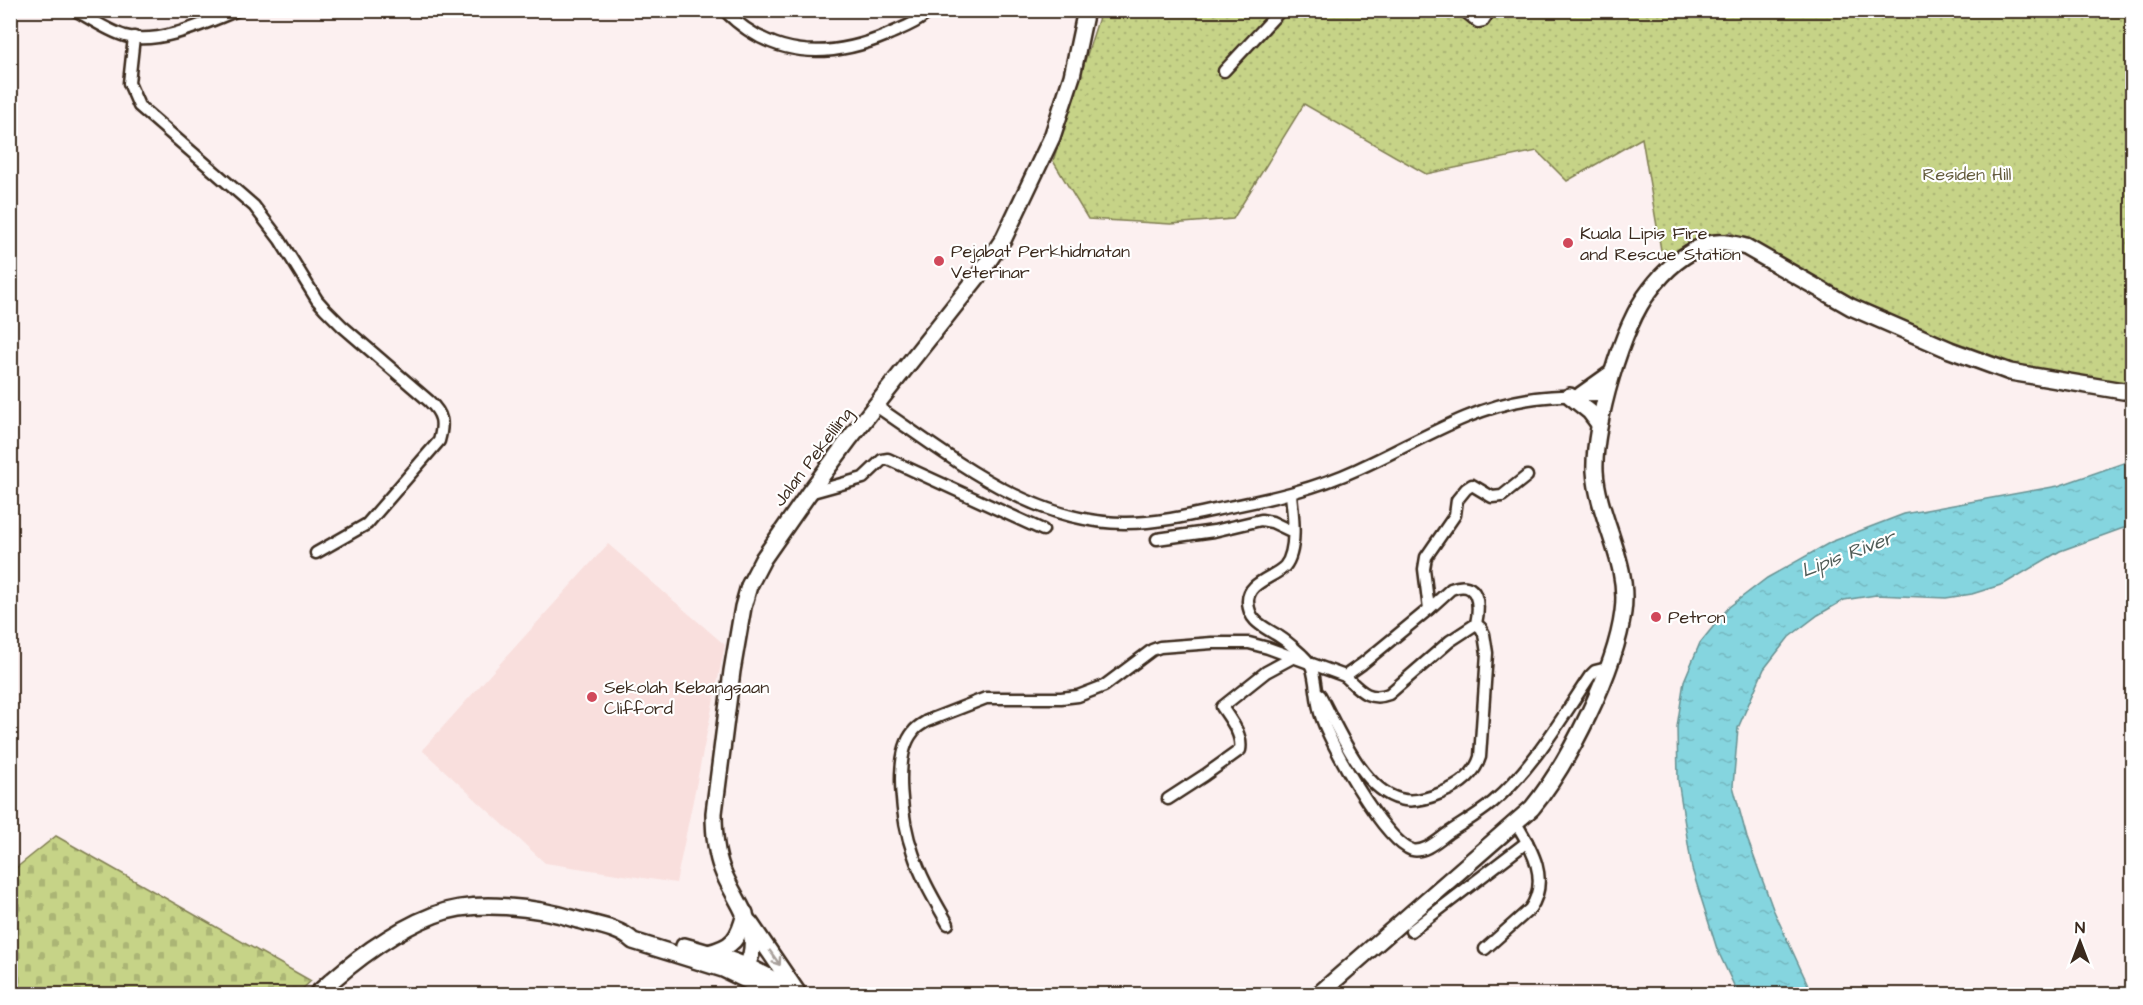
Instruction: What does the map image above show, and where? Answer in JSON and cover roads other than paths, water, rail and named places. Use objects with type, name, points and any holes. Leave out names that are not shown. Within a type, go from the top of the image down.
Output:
[{"type":"street","points":[[75,10],[118,33],[152,38],[238,10]]},
{"type":"street","points":[[724,10],[744,28],[766,41],[807,51],[830,51],[861,45],[882,37],[912,24],[931,10]]},
{"type":"street","name":"Jalan Pekeliling","points":[[747,965],[752,952],[747,918],[722,869],[714,834],[714,813],[738,633],[749,586],[763,559],[809,493],[985,267],[1004,238],[1052,137],[1072,76],[1086,10]]},
{"type":"street","points":[[1224,71],[1281,10]]},
{"type":"street","points":[[1463,10],[1478,22],[1483,21],[1490,10]]},
{"type":"street","points":[[134,37],[129,83],[139,106],[254,206],[280,240],[324,309],[438,409],[442,417],[439,441],[367,524],[316,553]]},
{"type":"street","points":[[1320,994],[1516,823],[1546,791],[1559,772],[1577,736],[1614,651],[1623,613],[1624,592],[1618,559],[1596,483],[1595,455],[1599,424],[1612,373],[1636,313],[1649,290],[1682,258],[1706,245],[1718,243],[1746,247],[1851,307],[1982,362],[2030,376],[2112,389],[2133,390]]},
{"type":"street","points":[[1575,395],[1612,373]]},
{"type":"street","points":[[1575,395],[1599,424]]},
{"type":"street","points":[[876,406],[984,478],[1025,499],[1077,518],[1125,524],[1151,522],[1291,495],[1355,471],[1477,413],[1529,399],[1606,395]]},
{"type":"street","points":[[809,493],[863,478],[882,460],[888,459],[1044,530]]},
{"type":"street","points":[[1429,609],[1424,568],[1426,557],[1455,515],[1457,500],[1472,485],[1492,497],[1502,496],[1527,476]]},
{"type":"street","points":[[1291,495],[1293,532],[1291,553],[1285,566],[1250,592],[1248,604],[1251,617],[1291,645],[1311,665],[1320,713],[1333,744],[1376,816],[1403,844],[1411,849],[1424,849],[1486,808],[1502,794],[1544,743],[1590,676],[1595,671],[1607,668]]},
{"type":"street","points":[[1157,539],[1214,531],[1261,520],[1272,522],[1293,532]]},
{"type":"street","points":[[1316,689],[1357,763],[1374,785],[1387,794],[1400,799],[1421,799],[1448,790],[1470,777],[1480,757],[1487,653],[1484,634],[1476,624],[1479,600],[1473,592],[1455,587],[1451,589],[1345,676]]},
{"type":"street","points":[[948,924],[914,856],[905,820],[901,768],[907,742],[919,726],[927,721],[986,698],[1078,696],[1104,686],[1160,646],[1212,642],[1249,643],[1268,648],[1345,676],[1368,696],[1377,698],[1389,694],[1450,641],[1476,624]]},
{"type":"street","points":[[1168,799],[1240,750],[1239,735],[1222,707],[1266,672],[1292,658]]},
{"type":"street","points":[[1485,949],[1535,903],[1539,874],[1533,852],[1516,823]]},
{"type":"street","points":[[1411,931],[1527,842]]},
{"type":"street","points":[[317,994],[346,967],[396,934],[435,914],[485,907],[531,908],[564,915],[626,934],[633,941],[723,969],[775,994]]},
{"type":"street","points":[[708,953],[725,949],[736,939],[747,918],[796,994]]},
{"type":"street","points":[[626,934],[636,932],[747,965],[796,994]]},
{"type":"street","points":[[723,969],[747,965]]},
{"type":"street","points":[[747,965],[757,984]]},
{"type":"water","name":"Lipis River","points":[[2132,460],[2132,525],[2060,551],[2004,584],[1972,594],[1946,598],[1876,595],[1844,600],[1818,615],[1789,637],[1764,669],[1738,728],[1733,786],[1747,838],[1773,909],[1811,994],[1738,994],[1717,949],[1692,869],[1678,780],[1677,727],[1684,681],[1700,643],[1729,607],[1767,578],[1831,542],[1904,514],[2058,486]]},
{"type":"place","name":"Kuala Lipis Fire and Rescue Station","points":[[1568,243]]},
{"type":"place","name":"Pejabat Perkhidmatan Veterinar","points":[[939,261]]},
{"type":"place","name":"Petron","points":[[1656,617]]},
{"type":"place","name":"Sekolah Kebangsaan Clifford","points":[[592,697]]},
{"type":"park label","name":"Residen Hill","points":[[1967,174]]}]
